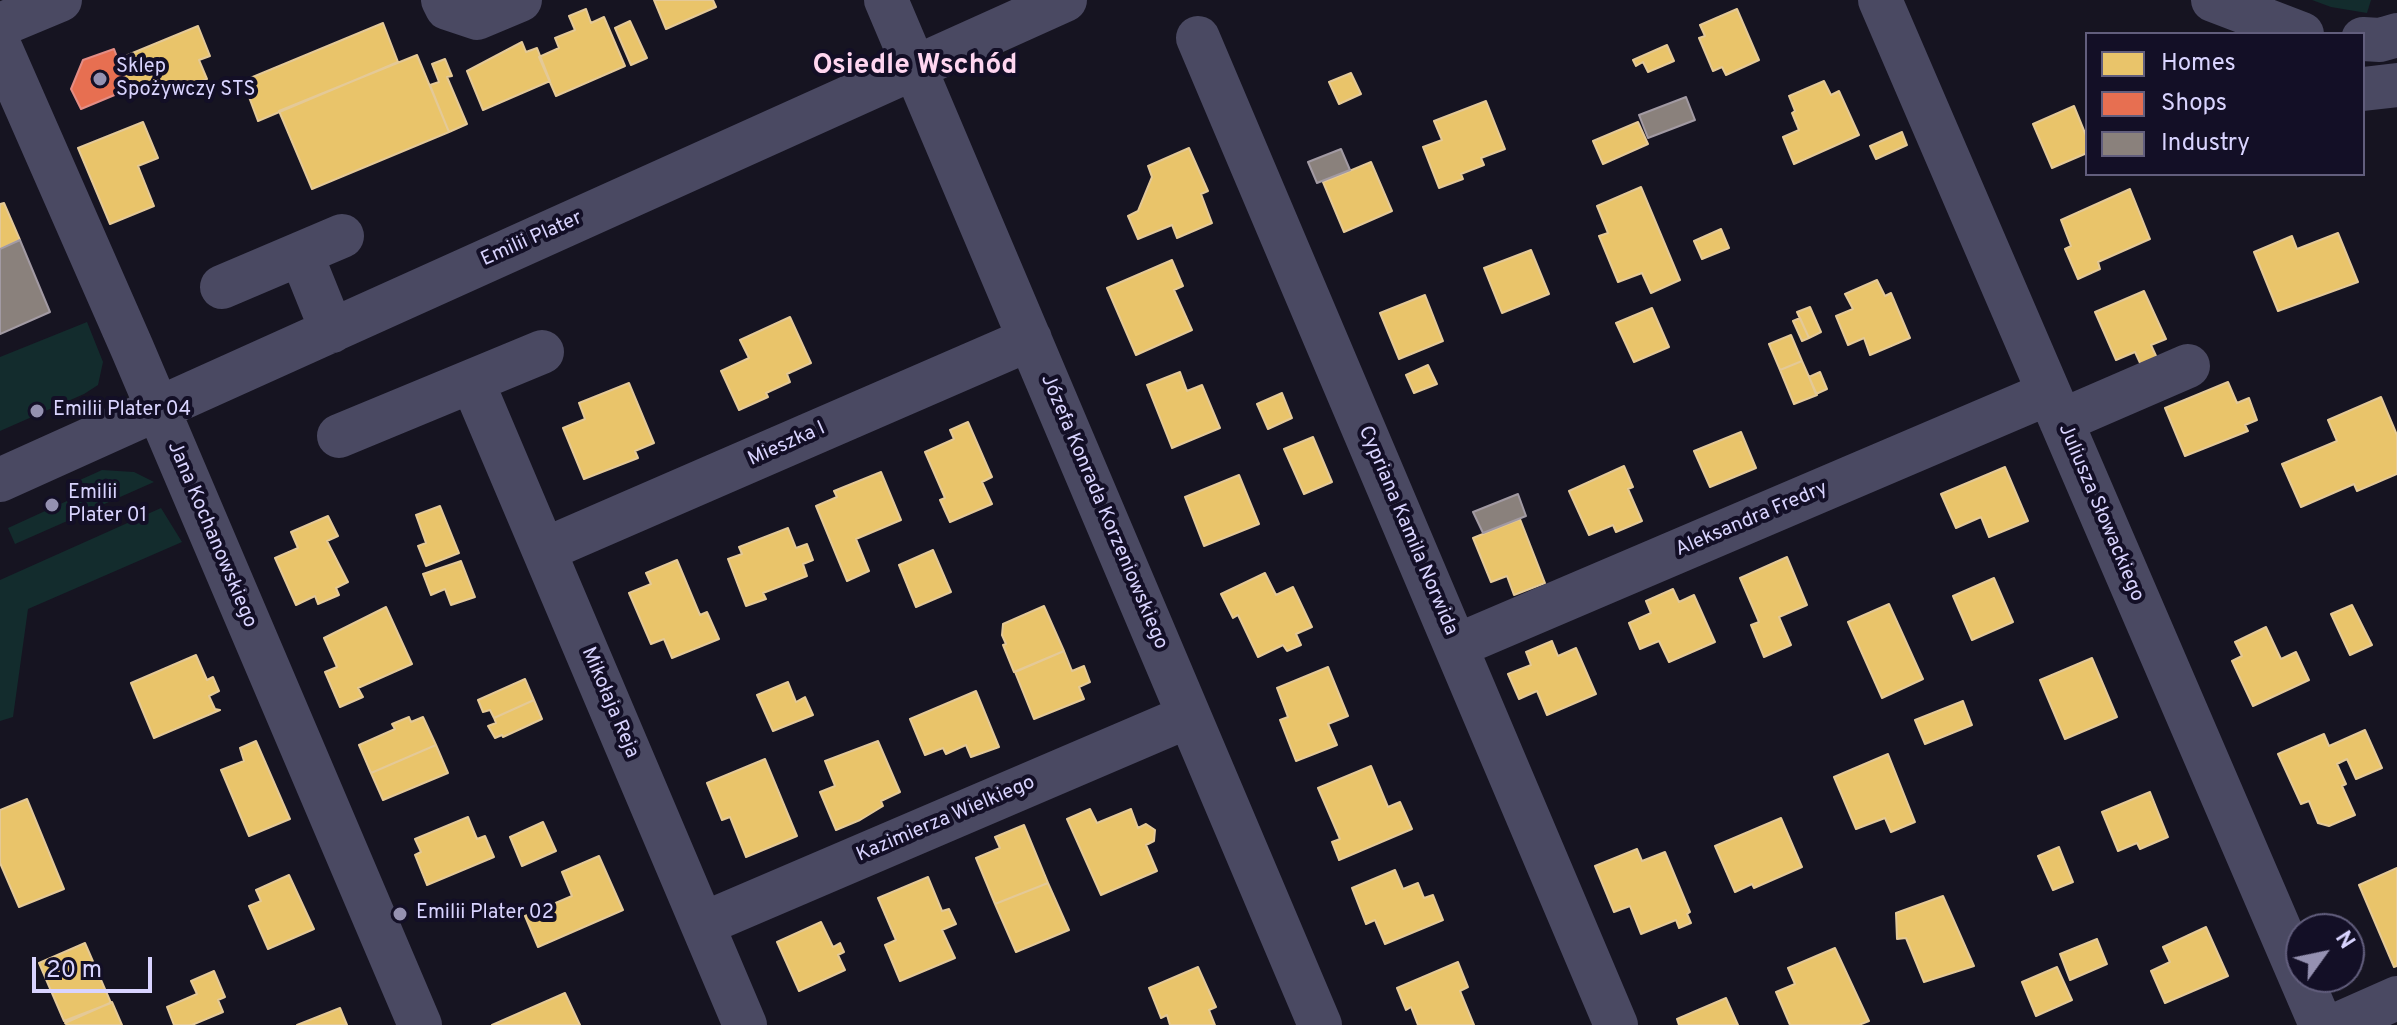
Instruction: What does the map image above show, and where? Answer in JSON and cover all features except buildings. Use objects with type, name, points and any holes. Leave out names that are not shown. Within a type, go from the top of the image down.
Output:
[{"type":"street","points":[[0,25],[60,0]]},
{"type":"street","points":[[443,0],[447,8],[477,18],[520,0]]},
{"type":"street","name":"Józefa Konrada Korzeniowskiego","points":[[886,0],[1320,1025]]},
{"type":"street","name":"Emilii Plater","points":[[0,480],[1065,0]]},
{"type":"street","name":"Juliusza Słowackiego","points":[[1880,0],[2321,1025]]},
{"type":"street","points":[[2213,0],[2249,32]]},
{"type":"street","points":[[2213,0],[2297,32]]},
{"type":"street","points":[[2365,39],[2380,40],[2397,35]]},
{"type":"street","name":"Cypriana Kamila Norwida","points":[[1198,38],[1616,1025]]},
{"type":"street","name":"Jana Kochanowskiego","points":[[0,47],[420,1025]]},
{"type":"street","points":[[2365,89],[2397,85]]},
{"type":"street","points":[[222,287],[342,236]]},
{"type":"street","points":[[301,254],[332,331]]},
{"type":"street","name":"Mieszka I","points":[[544,550],[1030,339]]},
{"type":"street","points":[[339,436],[542,352]]},
{"type":"street","name":"Aleksandra Fredry","points":[[1456,646],[2055,407],[2188,366]]},
{"type":"street","name":"Mikołaja Reja","points":[[472,381],[745,1025]]},
{"type":"street","name":"Kazimierza Wielkiego","points":[[703,924],[1189,716]]},
{"type":"street","points":[[2336,1025],[2397,998]]},
{"type":"green space","points":[[2312,0],[2371,0],[2367,13],[2331,7]]},
{"type":"green space","points":[[87,322],[103,362],[98,385],[0,431],[0,357]]},
{"type":"green space","points":[[102,470],[134,472],[154,482],[84,513],[71,484]]},
{"type":"green space","points":[[67,501],[74,518],[15,544],[8,528]]},
{"type":"green space","points":[[161,508],[182,542],[28,609],[13,717],[0,721],[0,580]]},
{"type":"place","name":"Sklep Spożywczy STS","points":[[100,79]]},
{"type":"place","name":"Emilii Plater 04","points":[[37,411]]},
{"type":"place","name":"Emilii Plater 01","points":[[52,505]]},
{"type":"place","name":"Emilii Plater 02","points":[[400,914]]},
{"type":"district","name":"Osiedle Wschód","points":[[915,67]]}]
